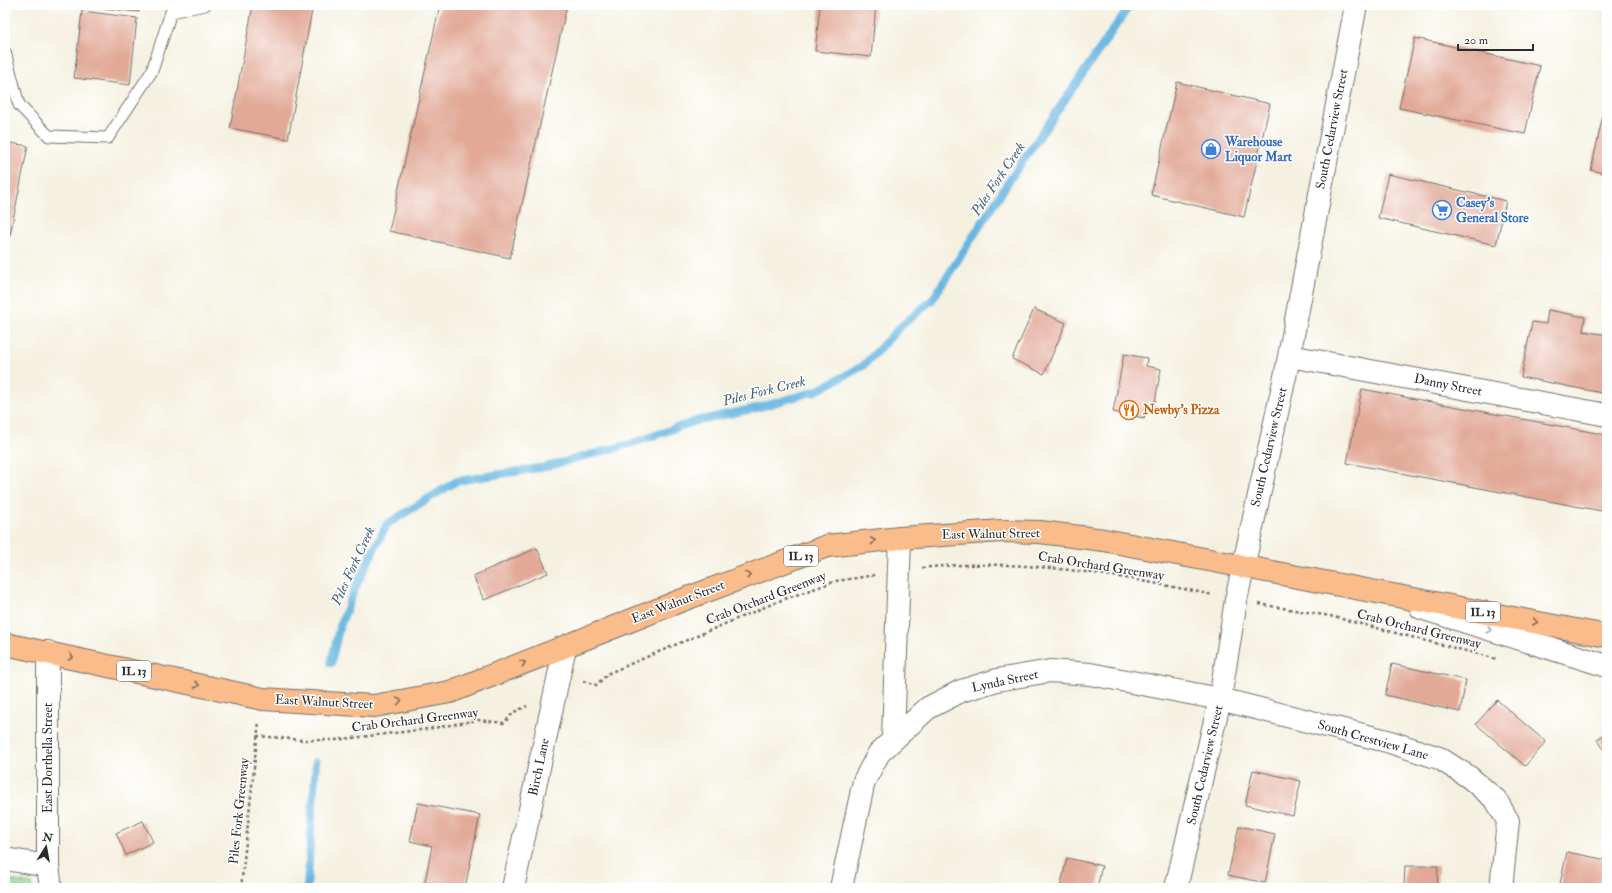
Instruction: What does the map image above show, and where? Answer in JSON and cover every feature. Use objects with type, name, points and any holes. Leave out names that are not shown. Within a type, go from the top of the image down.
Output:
[{"type":"highway","name":"East Walnut Street","points":[[5,644],[263,699],[374,706],[450,692],[680,601],[827,546],[900,538],[1002,531],[1040,532],[1104,540],[1607,636]]},
{"type":"street","name":"South Cedarview Street","points":[[1176,888],[1220,699],[1236,600],[1290,356],[1356,5]]},
{"type":"street","name":"Danny Street","points":[[1290,356],[1607,414]]},
{"type":"street","points":[[893,739],[900,538]]},
{"type":"street","name":"East Walnut Street","points":[[1359,588],[1607,666]]},
{"type":"street","name":"Birch Lane","points":[[513,888],[565,647]]},
{"type":"street","name":"East Dorthella Street","points":[[48,652],[48,866],[51,888]]},
{"type":"street","name":"Lynda Street","points":[[841,888],[864,781],[879,754],[893,739],[928,708],[961,691],[997,680],[1050,672],[1090,674],[1220,699]]},
{"type":"street","name":"South Crestview Lane","points":[[1220,699],[1387,741],[1439,758],[1469,777],[1496,800],[1508,821],[1501,888]]},
{"type":"street","points":[[5,859],[48,866]]},
{"type":"lane","points":[[5,52],[19,105],[49,136],[108,138],[152,71],[170,9],[205,5]]},
{"type":"path","name":"Crab Orchard Greenway","points":[[257,736],[303,740],[335,740],[428,729],[478,720],[504,723],[514,712],[584,681],[596,685],[609,673],[779,601],[836,581],[900,570],[941,566],[1024,564],[1087,571],[1236,600],[1330,616],[1499,659]]},
{"type":"path","name":"Piles Fork Greenway","points":[[241,888],[257,736]]},
{"type":"green space","points":[[5,879],[32,884],[33,888],[5,888]]},
{"type":"building","points":[[77,5],[139,5],[139,12]]},
{"type":"building","points":[[253,5],[313,5],[288,139],[230,128]]},
{"type":"building","points":[[440,5],[567,5],[510,258],[389,231]]},
{"type":"building","points":[[820,5],[876,5],[871,57],[815,51]]},
{"type":"building","points":[[82,11],[137,18],[130,85],[74,78]]},
{"type":"building","points":[[1415,38],[1540,66],[1525,134],[1399,108]]},
{"type":"building","name":"Warehouse Liquor Mart","points":[[1177,82],[1270,104],[1244,217],[1151,195]]},
{"type":"building","points":[[1607,97],[1607,174],[1591,170]]},
{"type":"building","points":[[5,142],[28,146],[10,235],[5,234]]},
{"type":"building","name":"Casey's General Store","points":[[1388,174],[1506,201],[1496,245],[1378,218]]},
{"type":"building","points":[[1034,309],[1066,323],[1044,374],[1012,359]]},
{"type":"building","points":[[1548,310],[1585,317],[1583,331],[1607,335],[1607,394],[1521,377],[1532,322],[1546,324]]},
{"type":"building","points":[[1124,354],[1147,358],[1146,366],[1161,369],[1154,407],[1146,406],[1144,418],[1113,412]]},
{"type":"building","points":[[1362,389],[1607,435],[1607,512],[1347,463]]},
{"type":"building","points":[[537,548],[548,573],[484,600],[473,576]]},
{"type":"building","points":[[1392,664],[1466,680],[1460,712],[1385,695]]},
{"type":"building","points":[[1497,700],[1546,742],[1525,766],[1476,724]]},
{"type":"building","points":[[1607,733],[1607,754],[1597,739]]},
{"type":"building","points":[[1253,770],[1301,781],[1293,816],[1245,805]]},
{"type":"building","points":[[418,803],[480,815],[465,888],[424,887],[432,846],[410,841]]},
{"type":"building","points":[[143,821],[153,842],[126,855],[116,833]]},
{"type":"building","points":[[1239,826],[1275,834],[1265,883],[1228,875]]},
{"type":"building","points":[[1567,852],[1607,860],[1607,888],[1559,888]]},
{"type":"building","points":[[1067,858],[1102,866],[1097,888],[1060,888]]},
{"type":"building","points":[[1405,866],[1438,866],[1437,888],[1404,888]]},
{"type":"waterway","name":"Piles Fork Creek","points":[[331,663],[339,629],[355,588],[387,524],[457,481],[545,467],[633,443],[696,421],[757,408],[816,391],[863,366],[900,327],[932,300],[1007,184],[1130,5]]},
{"type":"waterway","name":"Piles Fork Creek","points":[[307,888],[316,762]]},
{"type":"place","name":"Warehouse Liquor Mart","points":[[1211,149]]},
{"type":"place","name":"Casey's General Store","points":[[1442,210]]},
{"type":"place","name":"Newby's Pizza","points":[[1129,410]]}]
